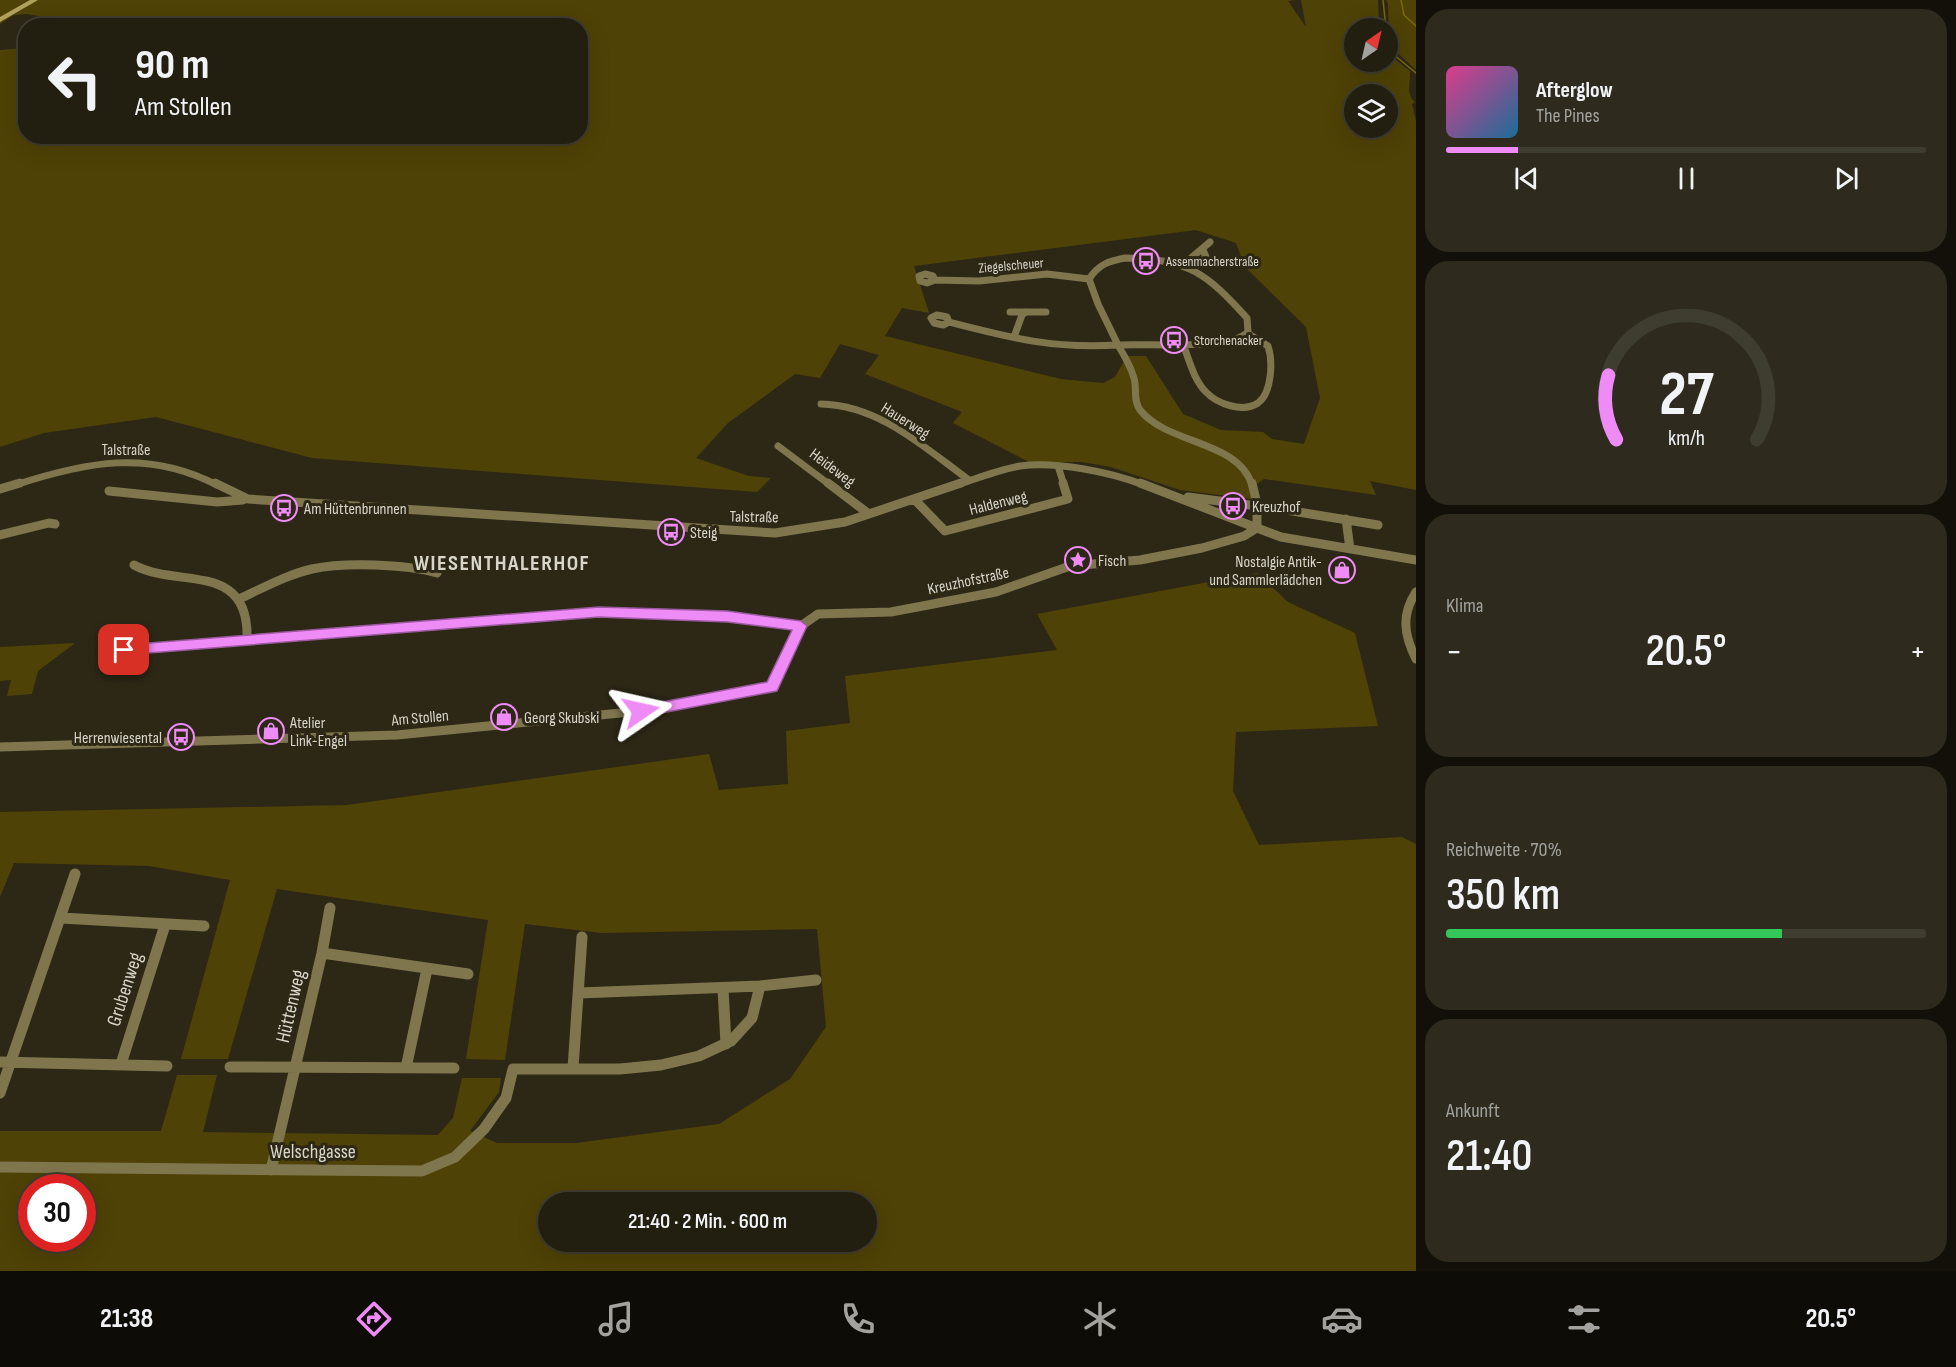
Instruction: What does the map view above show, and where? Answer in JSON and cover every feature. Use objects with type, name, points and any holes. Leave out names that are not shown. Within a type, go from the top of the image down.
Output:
[{"type":"street","points":[[0,20],[35,0]]},
{"type":"street","points":[[1193,266],[1202,262],[1206,257],[1203,250],[1210,242]]},
{"type":"street","points":[[949,322],[1072,348],[1118,345],[1182,342],[1226,341],[1239,338],[1247,333],[1250,326],[1248,318],[1193,266],[1160,260],[1110,261],[1095,267],[1089,279],[1101,316],[1118,345],[1134,378],[1135,400],[1138,409],[1151,422],[1169,432],[1222,453],[1247,470],[1253,480],[1258,506],[1257,528],[1281,537],[1416,560]]},
{"type":"street","name":"Ziegelscheuer","points":[[935,280],[980,281],[1047,274],[1089,279]]},
{"type":"street","points":[[1010,312],[1046,312]]},
{"type":"street","points":[[1014,337],[1022,315],[1026,312]]},
{"type":"street","points":[[1182,342],[1203,390],[1212,398],[1228,404],[1250,406],[1259,403],[1265,393],[1272,362],[1268,346],[1247,333]]},
{"type":"street","name":"Hauerweg","points":[[820,404],[840,403],[877,418],[969,480]]},
{"type":"street","name":"Heideweg","points":[[778,446],[869,514]]},
{"type":"street","name":"Talstraße","points":[[0,489],[87,464],[118,461],[142,462],[192,473],[230,493],[248,499]]},
{"type":"street","name":"Talstraße","points":[[109,491],[217,502],[248,499],[775,533],[825,526],[869,514],[969,480],[1022,466],[1058,466],[1124,477],[1257,528]]},
{"type":"street","name":"Haldenweg","points":[[914,499],[945,531],[1068,500],[1058,466]]},
{"type":"street","name":"Talstraße","points":[[1173,495],[1258,506]]},
{"type":"street","points":[[1274,508],[1378,525]]},
{"type":"street","points":[[1346,519],[1350,549]]},
{"type":"street","points":[[0,535],[49,523],[55,525]]},
{"type":"street","name":"Kreuzhofstraße","points":[[801,626],[818,614],[891,612],[996,592],[1070,566],[1140,560],[1202,548],[1244,536],[1257,528]]},
{"type":"street","points":[[134,565],[143,570],[225,587],[239,598],[246,612],[249,629],[247,640]]},
{"type":"street","points":[[239,598],[284,578],[313,569],[339,566],[417,567],[437,573]]},
{"type":"street","points":[[1416,592],[1405,610],[1404,621],[1416,659]]},
{"type":"street","points":[[115,648],[124,650],[610,612],[727,616],[801,626]]},
{"type":"street","name":"Am Stollen","points":[[0,747],[397,735],[641,711],[772,687],[801,626]]},
{"type":"street","points":[[0,1093],[5,1062],[61,918],[75,874]]},
{"type":"street","name":"Hüttenweg","points":[[271,1170],[322,953],[330,908]]},
{"type":"street","points":[[61,918],[204,926]]},
{"type":"street","name":"Grubenweg","points":[[120,1064],[165,925]]},
{"type":"street","points":[[573,1068],[582,937]]},
{"type":"street","name":"Hüttenweg","points":[[322,953],[468,974]]},
{"type":"street","points":[[406,1068],[427,969]]},
{"type":"street","points":[[579,993],[760,986],[816,980]]},
{"type":"street","name":"Welschgasse","points":[[0,1167],[423,1171],[455,1157],[484,1129],[506,1098],[513,1069],[639,1068],[678,1062],[726,1044],[740,1035],[750,1024],[760,1003],[760,986]]},
{"type":"street","points":[[723,988],[726,1044]]},
{"type":"street","points":[[5,1062],[167,1066]]},
{"type":"street","name":"Hüttenweg","points":[[230,1067],[454,1068]]},
{"type":"shaded area","points":[[0,0],[1296,0],[1288,1],[1306,27],[1301,0],[1378,0],[1379,18],[1344,18],[1344,72],[1398,72],[1398,62],[1410,71],[1409,92],[1415,102],[1412,104],[1416,121],[1416,490],[1370,481],[1376,495],[1264,479],[1250,489],[1251,499],[1180,490],[1111,467],[1082,462],[1029,462],[953,423],[962,412],[865,374],[879,355],[840,344],[820,378],[795,374],[728,423],[696,458],[749,476],[771,478],[757,492],[312,458],[156,417],[44,433],[0,447],[0,50],[18,49],[18,144],[588,144],[588,18],[50,18],[27,14],[14,15],[0,24]],"holes":[[[1196,230],[1236,243],[1245,267],[1306,327],[1320,398],[1304,444],[1272,439],[1263,432],[1221,430],[1183,414],[1146,356],[1127,356],[1115,377],[1103,383],[1061,379],[885,336],[902,308],[929,313],[914,266]]]},
{"type":"shaded area","points":[[1386,0],[1416,0],[1416,70],[1398,53],[1398,18],[1388,18]]},
{"type":"shaded area","points":[[1257,573],[1288,602],[1355,633],[1378,726],[1236,732],[1233,791],[1259,845],[1402,837],[1416,844],[1416,1271],[0,1271],[0,1131],[161,1131],[177,1075],[217,1075],[203,1132],[438,1135],[453,1118],[462,1078],[501,1078],[499,1092],[470,1131],[497,1143],[576,1143],[719,1124],[790,1079],[826,1027],[817,929],[601,933],[525,924],[505,1060],[466,1059],[488,920],[277,889],[228,1059],[181,1059],[230,880],[149,866],[14,863],[0,897],[0,812],[347,805],[709,754],[719,790],[788,784],[786,731],[850,723],[845,676],[1057,650],[1037,614]]},
{"type":"shaded area","points":[[75,643],[38,671],[32,694],[7,696],[11,680],[0,681],[0,647]]},
{"type":"waterway","points":[[1383,0],[1385,18]]},
{"type":"waterway","points":[[1401,0],[1404,15],[1416,26]]},
{"type":"waterway","points":[[1398,58],[1416,73]]},
{"type":"place","name":"Assenmacherstraße","points":[[1146,261]]},
{"type":"place","name":"Storchenacker","points":[[1174,340]]},
{"type":"place","name":"Kreuzhof","points":[[1233,506]]},
{"type":"place","name":"Am Hüttenbrunnen","points":[[284,508]]},
{"type":"place","name":"Steig","points":[[671,532]]},
{"type":"place","name":"Fisch","points":[[1078,560]]},
{"type":"place","name":"Nostalgie Antik- und Sammlerlädchen","points":[[1342,570]]},
{"type":"place","name":"Georg Skubski","points":[[504,717]]},
{"type":"place","name":"Atelier Link-Engel","points":[[271,731]]},
{"type":"place","name":"Herrenwiesental","points":[[181,737]]},
{"type":"district","name":"WIESENTHALERHOF","points":[[502,562]]},
{"type":"route","points":[[124,650],[599,612],[727,616],[801,626],[772,687],[641,711]]}]
